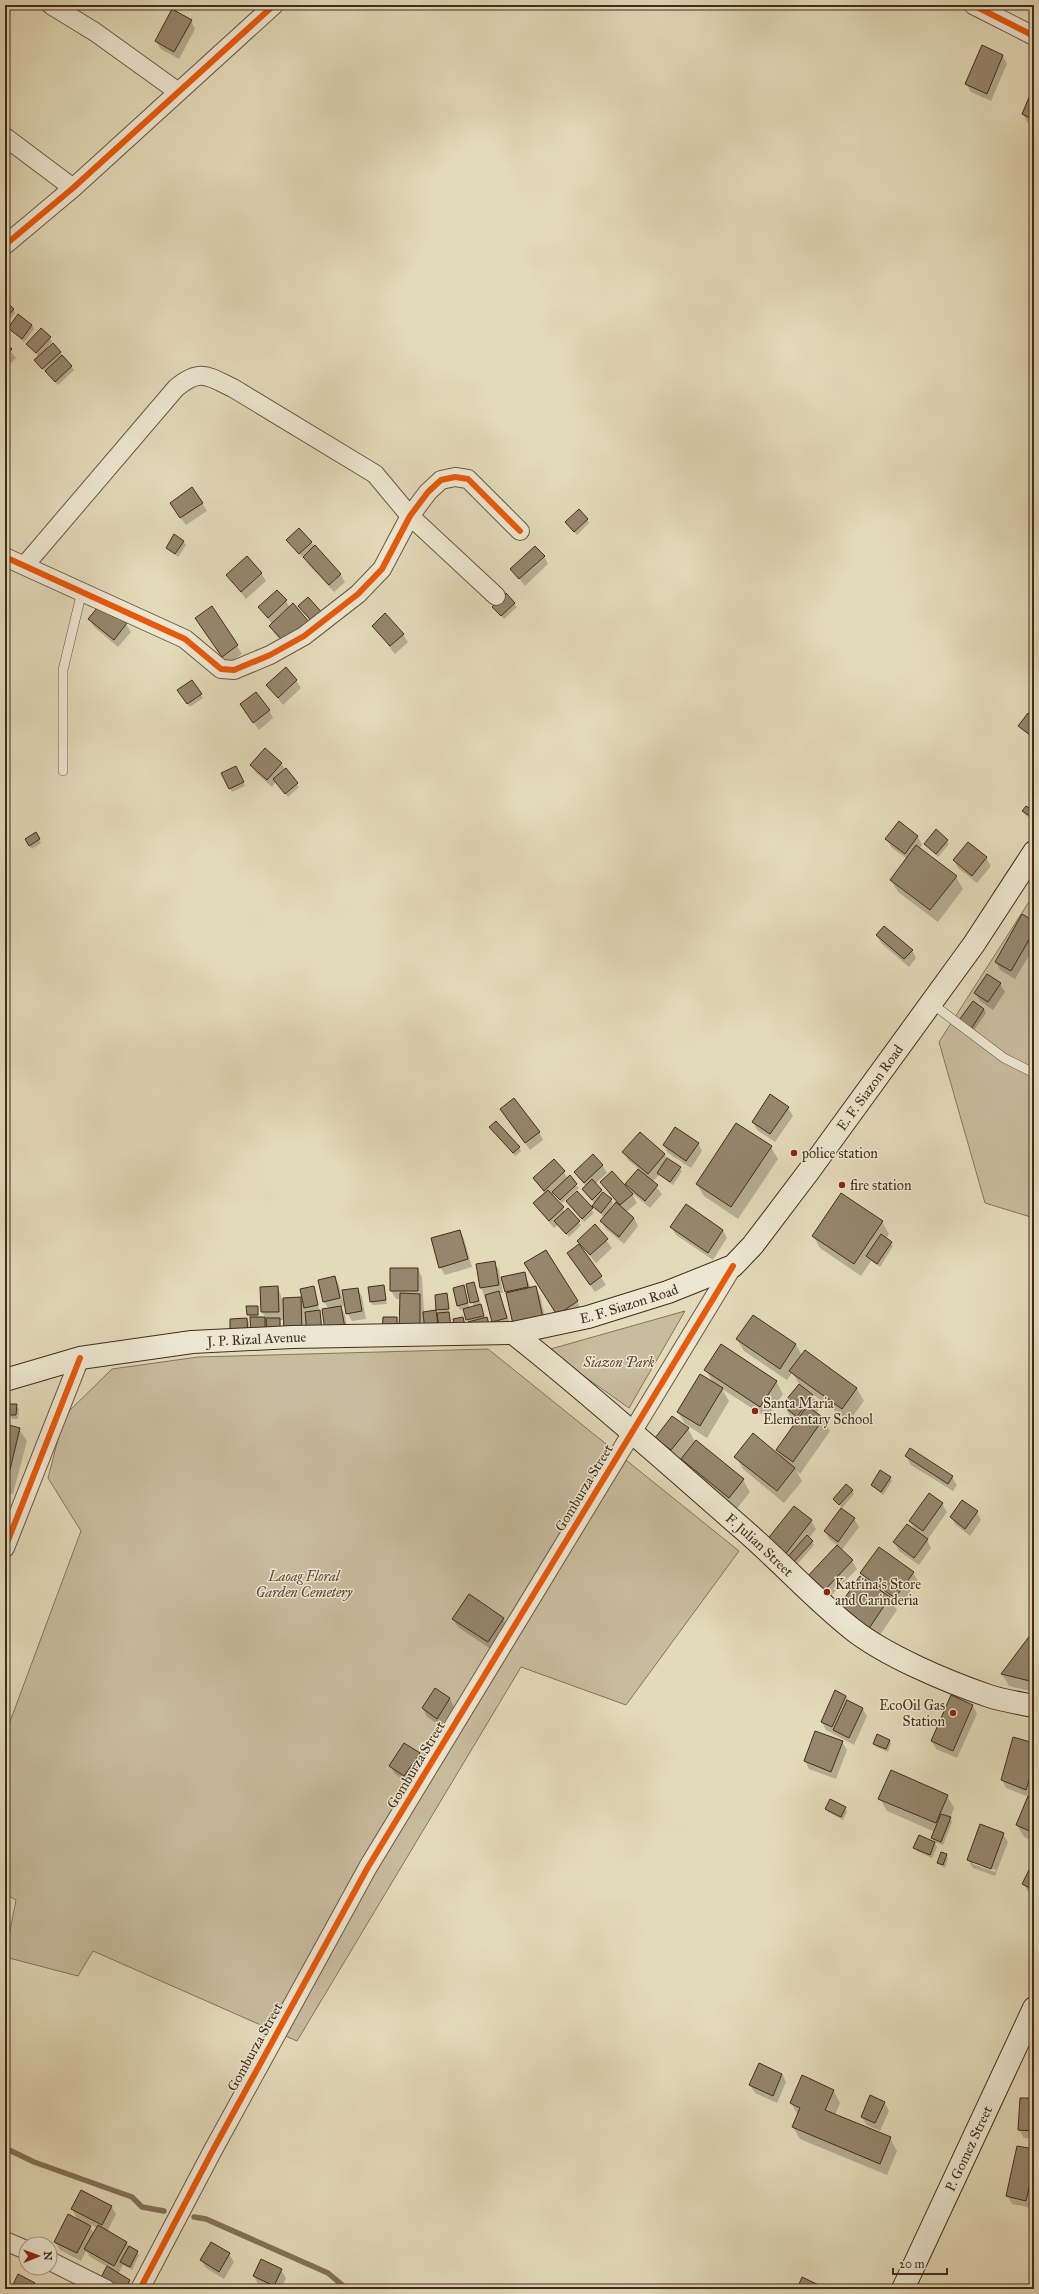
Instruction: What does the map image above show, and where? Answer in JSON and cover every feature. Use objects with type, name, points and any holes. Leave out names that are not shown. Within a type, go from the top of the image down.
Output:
[{"type":"main road","name":"E. F. Siazon Road","points":[[513,1333],[588,1317],[668,1292],[733,1266],[753,1245],[804,1177],[974,944],[1034,852]]},
{"type":"main road","name":"J. P. Rizal Avenue","points":[[5,1380],[80,1358],[123,1350],[192,1342],[292,1337],[513,1333]]},
{"type":"main road","name":"F. Julian Street","points":[[513,1333],[579,1385],[758,1542],[827,1608],[854,1630],[888,1652],[951,1681],[990,1696],[1034,1706]]},
{"type":"main road","name":"P. Gomez Street","points":[[902,2289],[1034,2008]]},
{"type":"street","points":[[51,5],[95,32],[178,91]]},
{"type":"street","points":[[5,245],[73,188],[274,5]]},
{"type":"street","points":[[973,5],[1034,36]]},
{"type":"street","points":[[5,137],[73,188]]},
{"type":"street","points":[[26,565],[176,388],[188,378],[198,375],[214,378],[233,388],[375,474],[410,516],[496,596]]},
{"type":"street","points":[[5,557],[26,565],[185,639],[221,669],[234,670],[270,655],[304,636],[358,594],[382,569],[410,516],[428,492],[441,480],[455,477],[468,479],[520,531]]},
{"type":"street","name":"Gomburza Street","points":[[140,2289],[212,2150],[368,1867],[733,1266]]},
{"type":"street","points":[[5,1548],[80,1358]]},
{"type":"street","points":[[5,2241],[18,2247]]},
{"type":"street","points":[[58,2265],[106,2289]]},
{"type":"lane","points":[[63,771],[63,670],[82,591]]},
{"type":"lane","points":[[931,1003],[1004,1058],[1034,1073]]},
{"type":"green space","points":[[1034,894],[1034,1218],[985,1203],[939,1042]]},
{"type":"green space","name":"Siazon Park","points":[[685,1311],[629,1408],[547,1350]]},
{"type":"green space","name":"Laoag Floral Garden Cemetery","points":[[488,1349],[739,1551],[626,1705],[521,1667],[297,2041],[93,1951],[78,1976],[5,1957],[16,1900],[5,1894],[5,1735],[81,1531],[48,1478],[64,1416],[112,1369],[198,1357]]},
{"type":"building","points":[[172,9],[192,20],[174,52],[155,41]]},
{"type":"building","points":[[982,45],[1003,55],[987,94],[965,84]]},
{"type":"building","points":[[1034,88],[1034,120],[1022,114]]},
{"type":"building","points":[[7,303],[14,309],[5,319],[5,305]]},
{"type":"building","points":[[18,314],[32,325],[22,339],[8,328]]},
{"type":"building","points":[[41,328],[51,337],[36,353],[26,344]]},
{"type":"building","points":[[5,343],[12,349],[5,357]]},
{"type":"building","points":[[53,343],[61,352],[42,369],[34,360]]},
{"type":"building","points":[[62,355],[72,366],[55,382],[45,371]]},
{"type":"building","points":[[192,487],[203,503],[180,518],[170,503]]},
{"type":"building","points":[[579,509],[588,519],[574,532],[565,522]]},
{"type":"building","points":[[299,528],[312,542],[299,554],[286,540]]},
{"type":"building","points":[[174,534],[184,541],[175,554],[166,548]]},
{"type":"building","points":[[315,545],[341,574],[329,585],[303,557]]},
{"type":"building","points":[[535,546],[545,556],[519,579],[510,569]]},
{"type":"building","points":[[247,556],[262,573],[241,592],[226,575]]},
{"type":"building","points":[[277,590],[287,600],[268,618],[258,607]]},
{"type":"building","points":[[506,593],[515,603],[501,616],[492,607]]},
{"type":"building","points":[[308,597],[326,617],[316,626],[298,606]]},
{"type":"building","points":[[102,602],[127,623],[114,640],[88,619]]},
{"type":"building","points":[[293,603],[310,623],[287,645],[269,626]]},
{"type":"building","points":[[212,606],[238,645],[222,657],[195,618]]},
{"type":"building","points":[[385,613],[404,634],[390,646],[372,626]]},
{"type":"building","points":[[286,667],[297,680],[278,698],[266,685]]},
{"type":"building","points":[[192,680],[202,694],[187,704],[177,690]]},
{"type":"building","points":[[256,692],[270,710],[253,723],[240,704]]},
{"type":"building","points":[[1028,713],[1034,717],[1034,738],[1018,726]]},
{"type":"building","points":[[265,748],[282,763],[267,780],[250,765]]},
{"type":"building","points":[[236,766],[244,782],[229,789],[221,773]]},
{"type":"building","points":[[286,768],[298,783],[285,794],[273,779]]},
{"type":"building","points":[[1026,806],[1034,811],[1030,816],[1022,811]]},
{"type":"building","points":[[899,821],[918,836],[905,854],[885,839]]},
{"type":"building","points":[[936,829],[948,840],[936,854],[924,844]]},
{"type":"building","points":[[36,832],[40,839],[29,846],[25,839]]},
{"type":"building","points":[[968,842],[987,857],[972,876],[953,860]]},
{"type":"building","points":[[916,845],[957,876],[930,910],[890,880]]},
{"type":"building","points":[[1022,914],[1034,921],[1034,931],[1011,971],[995,962]]},
{"type":"building","points":[[884,926],[913,950],[904,959],[876,935]]},
{"type":"building","points":[[987,974],[1001,983],[988,1002],[974,993]]},
{"type":"building","points":[[973,1001],[984,1009],[971,1029],[959,1020]]},
{"type":"building","points":[[770,1094],[789,1107],[770,1134],[752,1122]]},
{"type":"building","points":[[514,1098],[540,1132],[525,1143],[500,1109]]},
{"type":"building","points":[[496,1121],[520,1147],[513,1153],[489,1127]]},
{"type":"building","points":[[736,1123],[772,1146],[731,1207],[696,1184]]},
{"type":"building","points":[[675,1127],[699,1143],[686,1161],[663,1145]]},
{"type":"building","points":[[640,1132],[665,1154],[648,1174],[622,1152]]},
{"type":"building","points":[[593,1154],[603,1165],[584,1183],[574,1172]]},
{"type":"building","points":[[667,1158],[681,1167],[670,1182],[657,1173]]},
{"type":"building","points":[[554,1159],[565,1171],[544,1191],[533,1178]]},
{"type":"building","points":[[638,1169],[658,1185],[645,1201],[625,1184]]},
{"type":"building","points":[[612,1171],[633,1194],[620,1205],[600,1182]]},
{"type":"building","points":[[570,1175],[577,1184],[560,1200],[552,1192]]},
{"type":"building","points":[[592,1179],[602,1190],[592,1200],[582,1189]]},
{"type":"building","points":[[548,1190],[564,1207],[549,1221],[533,1203]]},
{"type":"building","points":[[577,1191],[593,1208],[582,1219],[566,1201]]},
{"type":"building","points":[[603,1192],[612,1199],[601,1213],[592,1206]]},
{"type":"building","points":[[841,1193],[883,1221],[854,1264],[812,1236]]},
{"type":"building","points":[[616,1202],[634,1218],[619,1237],[600,1221]]},
{"type":"building","points":[[686,1204],[723,1230],[708,1253],[670,1227]]},
{"type":"building","points":[[568,1208],[580,1221],[566,1234],[554,1221]]},
{"type":"building","points":[[595,1224],[608,1239],[590,1255],[577,1241]]},
{"type":"building","points":[[460,1230],[468,1259],[439,1268],[431,1238]]},
{"type":"building","points":[[881,1234],[892,1242],[877,1264],[866,1256]]},
{"type":"building","points":[[579,1244],[602,1276],[590,1285],[567,1253]]},
{"type":"building","points":[[546,1250],[578,1301],[557,1315],[524,1263]]},
{"type":"building","points":[[495,1261],[499,1285],[480,1288],[476,1264]]},
{"type":"building","points":[[390,1268],[418,1268],[418,1291],[390,1291]]},
{"type":"building","points":[[525,1272],[528,1287],[505,1292],[501,1277]]},
{"type":"building","points":[[335,1276],[340,1298],[323,1302],[318,1280]]},
{"type":"building","points":[[474,1282],[479,1301],[470,1303],[466,1284]]},
{"type":"building","points":[[384,1285],[386,1300],[370,1302],[368,1287]]},
{"type":"building","points":[[464,1285],[468,1303],[457,1306],[453,1288]]},
{"type":"building","points":[[278,1286],[279,1312],[261,1312],[260,1287]]},
{"type":"building","points":[[314,1286],[318,1305],[304,1308],[300,1289]]},
{"type":"building","points":[[536,1286],[543,1318],[513,1324],[506,1293]]},
{"type":"building","points":[[358,1288],[362,1311],[346,1314],[342,1290]]},
{"type":"building","points":[[499,1291],[507,1318],[492,1322],[485,1295]]},
{"type":"building","points":[[400,1293],[420,1294],[420,1331],[399,1331]]},
{"type":"building","points":[[447,1293],[449,1309],[436,1310],[435,1295]]},
{"type":"building","points":[[301,1297],[302,1334],[284,1335],[283,1298]]},
{"type":"building","points":[[481,1304],[484,1316],[466,1320],[463,1309]]},
{"type":"building","points":[[246,1306],[258,1306],[258,1315],[247,1315]]},
{"type":"building","points":[[341,1306],[345,1328],[325,1331],[322,1309]]},
{"type":"building","points":[[320,1310],[322,1332],[307,1334],[305,1312]]},
{"type":"building","points":[[436,1310],[439,1331],[425,1332],[423,1312]]},
{"type":"building","points":[[449,1312],[451,1328],[439,1330],[437,1313]]},
{"type":"building","points":[[753,1315],[796,1344],[780,1369],[736,1339]]},
{"type":"building","points":[[250,1317],[265,1317],[265,1338],[251,1338]]},
{"type":"building","points":[[383,1317],[397,1317],[397,1334],[382,1334]]},
{"type":"building","points":[[463,1317],[466,1330],[456,1332],[453,1319]]},
{"type":"building","points":[[487,1317],[490,1328],[470,1333],[468,1322]]},
{"type":"building","points":[[247,1318],[248,1338],[230,1339],[230,1319]]},
{"type":"building","points":[[266,1318],[280,1318],[280,1336],[267,1337]]},
{"type":"building","points":[[721,1344],[777,1381],[760,1407],[704,1370]]},
{"type":"building","points":[[805,1350],[857,1388],[842,1409],[789,1371]]},
{"type":"building","points":[[700,1374],[723,1388],[700,1426],[677,1412]]},
{"type":"building","points":[[799,1384],[813,1395],[797,1417],[782,1405]]},
{"type":"building","points":[[9,1404],[17,1404],[16,1415],[8,1415]]},
{"type":"building","points":[[807,1406],[824,1418],[793,1462],[776,1450]]},
{"type":"building","points":[[672,1416],[689,1428],[671,1450],[655,1438]]},
{"type":"building","points":[[5,1424],[20,1428],[7,1482],[5,1482]]},
{"type":"building","points":[[753,1433],[795,1468],[777,1491],[734,1457]]},
{"type":"building","points":[[696,1440],[744,1479],[729,1498],[681,1459]]},
{"type":"building","points":[[910,1448],[953,1476],[948,1484],[905,1456]]},
{"type":"building","points":[[880,1470],[891,1477],[881,1492],[871,1485]]},
{"type":"building","points":[[846,1484],[853,1490],[839,1505],[833,1499]]},
{"type":"building","points":[[929,1493],[943,1503],[923,1531],[909,1521]]},
{"type":"building","points":[[962,1500],[978,1511],[965,1529],[950,1517]]},
{"type":"building","points":[[794,1506],[812,1520],[784,1556],[766,1541]]},
{"type":"building","points":[[841,1508],[855,1518],[838,1542],[824,1531]]},
{"type":"building","points":[[907,1524],[928,1539],[914,1558],[893,1542]]},
{"type":"building","points":[[807,1535],[813,1541],[790,1566],[784,1561]]},
{"type":"building","points":[[837,1545],[853,1560],[822,1593],[806,1578]]},
{"type":"building","points":[[879,1547],[914,1572],[895,1598],[860,1573]]},
{"type":"building","points":[[860,1576],[890,1597],[866,1633],[835,1612]]},
{"type":"building","points":[[469,1594],[504,1618],[488,1642],[452,1619]]},
{"type":"building","points":[[1034,1630],[1034,1682],[1001,1674]]},
{"type":"building","points":[[435,1688],[450,1698],[437,1719],[422,1708]]},
{"type":"building","points":[[835,1690],[846,1696],[832,1727],[821,1722]]},
{"type":"building","points":[[951,1695],[973,1705],[953,1751],[931,1741]]},
{"type":"building","points":[[847,1700],[863,1708],[849,1738],[833,1730]]},
{"type":"building","points":[[815,1731],[843,1741],[831,1772],[804,1761]]},
{"type":"building","points":[[877,1734],[890,1740],[886,1749],[873,1744]]},
{"type":"building","points":[[1013,1737],[1034,1743],[1034,1765],[1026,1790],[1001,1780]]},
{"type":"building","points":[[404,1743],[420,1753],[404,1776],[389,1766]]},
{"type":"building","points":[[891,1770],[948,1795],[936,1823],[878,1799]]},
{"type":"building","points":[[1028,1796],[1034,1799],[1034,1833],[1016,1825]]},
{"type":"building","points":[[830,1799],[846,1807],[841,1817],[825,1809]]},
{"type":"building","points":[[941,1814],[951,1817],[941,1842],[931,1838]]},
{"type":"building","points":[[980,1824],[1004,1833],[991,1869],[967,1860]]},
{"type":"building","points":[[919,1835],[935,1842],[930,1855],[913,1848]]},
{"type":"building","points":[[941,1852],[947,1854],[943,1865],[937,1863]]},
{"type":"building","points":[[1033,1862],[1034,1863],[1034,1890],[1022,1884]]},
{"type":"building","points":[[759,2063],[782,2074],[773,2096],[749,2085]]},
{"type":"building","points":[[802,2075],[834,2090],[825,2110],[891,2137],[880,2164],[792,2127],[800,2108],[790,2103]]},
{"type":"building","points":[[870,2095],[885,2102],[875,2123],[861,2117]]},
{"type":"building","points":[[1020,2098],[1034,2098],[1034,2131],[1018,2130]]},
{"type":"building","points":[[1017,2146],[1034,2149],[1034,2166],[1026,2201],[1006,2196]]},
{"type":"building","points":[[81,2190],[112,2206],[102,2225],[71,2209]]},
{"type":"building","points":[[68,2214],[91,2226],[77,2253],[58,2244],[57,2236]]},
{"type":"building","points":[[98,2225],[127,2242],[114,2266],[84,2249]]},
{"type":"building","points":[[211,2242],[230,2253],[219,2272],[200,2260]]},
{"type":"building","points":[[129,2246],[138,2251],[130,2267],[120,2262]]},
{"type":"building","points":[[261,2259],[282,2269],[274,2286],[253,2276]]},
{"type":"building","points":[[107,2266],[130,2280],[125,2289],[108,2289],[98,2283]]},
{"type":"building","points":[[18,2274],[18,2276],[22,2276],[35,2283],[32,2289],[11,2289]]},
{"type":"building","points":[[802,2277],[827,2289],[797,2289]]},
{"type":"building","points":[[5,2278],[10,2281],[6,2289],[5,2289]]},
{"type":"waterway","points":[[5,2148],[34,2162],[132,2197],[142,2207],[164,2211]]},
{"type":"waterway","points":[[194,2217],[206,2219],[328,2273],[347,2289]]},
{"type":"cycle path","points":[[5,245],[73,188],[274,5]]},
{"type":"cycle path","points":[[973,5],[1034,36]]},
{"type":"cycle path","points":[[5,557],[185,639],[221,669],[234,670],[270,655],[304,636],[358,594],[382,569],[410,516],[428,492],[441,480],[455,477],[468,479],[520,531]]},
{"type":"cycle path","points":[[140,2289],[213,2150],[368,1867],[733,1266]]},
{"type":"cycle path","points":[[5,1548],[80,1358]]},
{"type":"place","name":"police station","points":[[794,1153]]},
{"type":"place","name":"fire station","points":[[842,1185]]},
{"type":"place","name":"Santa Maria Elementary School","points":[[755,1411]]},
{"type":"place","name":"Katrina's Store and Carinderia","points":[[827,1592]]},
{"type":"place","name":"EcoOil Gas Station","points":[[953,1713]]}]
